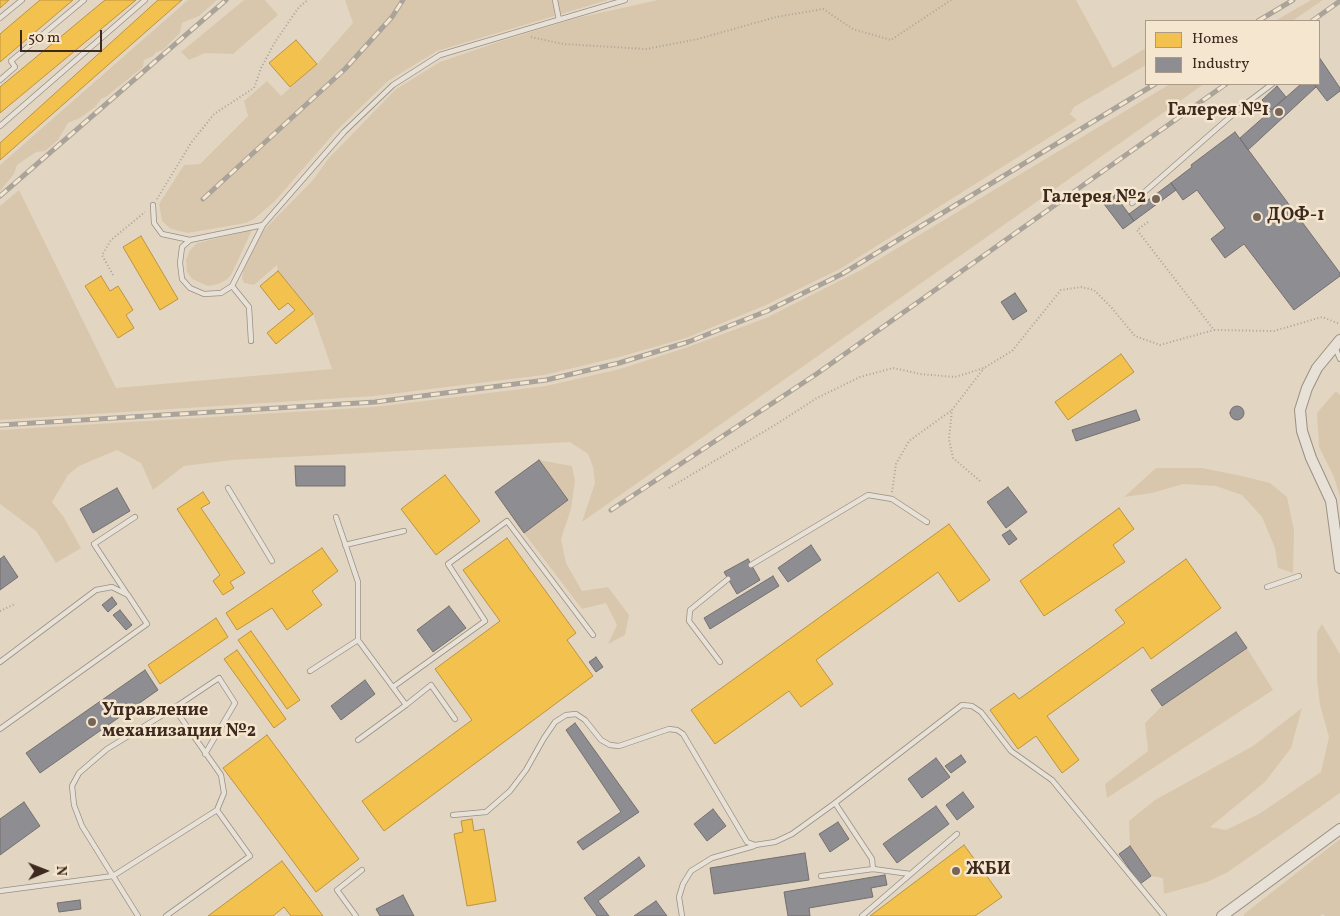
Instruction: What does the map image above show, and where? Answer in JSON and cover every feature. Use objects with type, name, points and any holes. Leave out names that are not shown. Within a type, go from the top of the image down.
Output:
[{"type":"street","points":[[1337,343],[1317,368],[1307,388],[1300,410],[1302,431],[1310,458],[1331,502],[1340,568]]},
{"type":"street","points":[[1222,916],[1340,829]]},
{"type":"lane","points":[[0,18],[22,0]]},
{"type":"lane","points":[[0,80],[15,67],[11,61],[84,0]]},
{"type":"lane","points":[[0,126],[145,0]]},
{"type":"lane","points":[[555,0],[559,20]]},
{"type":"lane","points":[[190,240],[182,247],[180,263],[182,279],[190,288],[204,294],[221,293],[232,286],[263,225],[344,132],[393,85],[440,55],[625,0]]},
{"type":"lane","points":[[1132,203],[1239,109],[1271,85]]},
{"type":"lane","points":[[153,205],[154,223],[162,234],[190,240],[263,225]]},
{"type":"lane","points":[[232,286],[249,307],[251,341]]},
{"type":"lane","points":[[1337,343],[1340,359]]},
{"type":"lane","points":[[228,488],[272,561]]},
{"type":"lane","points":[[751,565],[868,495],[892,499],[927,522]]},
{"type":"lane","points":[[0,729],[147,624],[94,544],[135,517]]},
{"type":"lane","points":[[336,517],[358,582],[358,640],[406,705]]},
{"type":"lane","points":[[393,688],[485,621],[448,564],[507,521],[593,635]]},
{"type":"lane","points":[[345,545],[404,531]]},
{"type":"lane","points":[[1267,587],[1300,576]]},
{"type":"lane","points":[[720,662],[689,621],[690,610],[728,580]]},
{"type":"lane","points":[[0,662],[96,590],[112,587],[128,595]]},
{"type":"lane","points":[[310,671],[358,640]]},
{"type":"lane","points":[[138,916],[82,826],[74,805],[72,786],[79,773],[107,749],[219,678],[235,703],[206,754]]},
{"type":"lane","points":[[358,740],[431,686],[455,719]]},
{"type":"lane","points":[[682,916],[679,896],[682,884],[691,871],[712,858],[755,845],[775,842],[792,834],[962,705],[972,706],[981,712],[1011,752],[1052,780],[1164,916]]},
{"type":"lane","points":[[0,891],[113,876],[217,810],[224,793],[221,775],[174,708]]},
{"type":"lane","points":[[453,815],[486,812],[510,791],[526,770],[555,722],[566,715],[576,714],[586,720],[601,740],[610,745],[619,746],[668,729],[677,730],[683,734],[747,842],[755,845]]},
{"type":"lane","points":[[835,803],[872,859],[873,868]]},
{"type":"lane","points":[[166,916],[250,856],[217,810]]},
{"type":"lane","points":[[862,916],[957,834]]},
{"type":"lane","points":[[821,876],[873,868],[910,874]]},
{"type":"lane","points":[[356,916],[337,890],[362,870]]},
{"type":"path","points":[[114,275],[102,255],[111,240],[153,205],[191,144],[214,114],[254,88],[261,68],[275,42],[299,7],[308,0]]},
{"type":"path","points":[[515,33],[563,44],[646,49],[698,39],[776,17],[823,9],[853,29],[891,40],[951,0]]},
{"type":"path","points":[[1148,222],[1137,230],[1214,330]]},
{"type":"path","points":[[670,488],[817,398],[860,377],[893,368],[920,374],[955,378],[984,368],[1012,351],[1061,290],[1081,287],[1094,290],[1135,336],[1160,345],[1214,330],[1274,331],[1322,317],[1340,324]]},
{"type":"path","points":[[892,499],[896,464],[909,440],[952,410],[984,368]]},
{"type":"path","points":[[952,410],[949,439],[953,458],[980,481]]},
{"type":"path","points":[[0,611],[15,604]]},
{"type":"shaded area","points":[[188,0],[217,0],[199,16],[182,23],[180,33],[163,50],[144,60],[143,67],[101,99],[95,107],[80,118],[68,123],[58,140],[45,151],[36,152],[17,165],[14,174],[0,191],[0,165]]},
{"type":"shaded area","points":[[244,0],[265,0],[278,15],[233,54],[205,53],[189,60],[181,52]]},
{"type":"shaded area","points":[[345,0],[608,0],[437,51],[388,81],[337,130],[275,201],[254,219],[246,223],[188,233],[171,229],[162,221],[159,204],[184,165],[200,164],[248,116],[244,101],[267,81],[281,96],[317,64],[353,23]]},
{"type":"shaded area","points":[[658,0],[1076,0],[1113,68],[1145,49],[1145,66],[1074,107],[1070,114],[1077,120],[840,269],[766,305],[686,338],[544,375],[374,396],[0,420],[0,206],[19,190],[116,388],[332,369],[313,314],[278,271],[277,265],[254,285],[244,283],[242,279],[243,271],[262,232],[313,180],[329,158],[396,89],[440,62],[577,18]]},
{"type":"shaded area","points":[[1311,0],[1323,0],[1293,20],[1277,20]]},
{"type":"shaded area","points":[[1168,85],[1203,85],[582,522],[595,483],[593,467],[588,454],[570,442],[232,460],[184,466],[153,490],[141,463],[117,450],[79,466],[68,475],[52,502],[63,516],[81,548],[56,563],[36,531],[0,504],[0,430],[374,407],[546,386],[620,369],[688,347],[766,318],[861,270]]},
{"type":"shaded area","points":[[252,230],[231,275],[226,280],[208,286],[192,279],[187,272],[186,260],[190,250],[197,243]]},
{"type":"shaded area","points":[[1336,391],[1340,395],[1340,497],[1334,477],[1319,447],[1317,413]]},
{"type":"shaded area","points":[[539,460],[572,466],[575,481],[571,509],[561,539],[566,563],[582,591],[608,587],[629,615],[625,635],[608,644],[617,625],[606,603],[582,609],[524,533],[568,500]]},
{"type":"shaded area","points":[[1156,468],[1202,468],[1270,483],[1287,497],[1294,530],[1293,573],[1278,568],[1275,548],[1262,517],[1242,495],[1216,486],[1183,484],[1152,493],[1124,497]]},
{"type":"shaded area","points":[[1322,624],[1340,654],[1340,793],[1228,872],[1207,882],[1164,894],[1163,878],[1151,876],[1130,846],[1129,821],[1155,800],[1253,746],[1302,708],[1291,748],[1265,782],[1210,827],[1226,830],[1259,814],[1321,772],[1329,737],[1320,705],[1317,680],[1317,632]]},
{"type":"shaded area","points":[[1247,648],[1273,690],[1107,798],[1105,784],[1148,751],[1145,723],[1162,706]]},
{"type":"shaded area","points":[[1340,839],[1340,916],[1325,916],[1323,914],[1320,916],[1244,916],[1244,914]]},
{"type":"building: Homes","points":[[0,0],[9,0],[0,8]]},
{"type":"building: Homes","points":[[40,0],[73,0],[0,62],[0,34]]},
{"type":"building: Homes","points":[[105,0],[136,0],[0,113],[0,87]]},
{"type":"building: Homes","points":[[158,0],[182,0],[0,160],[0,143]]},
{"type":"building: Homes","points":[[296,40],[317,64],[290,87],[269,63]]},
{"type":"building: Homes","points":[[141,236],[178,299],[160,310],[123,247]]},
{"type":"building: Homes","points":[[278,271],[313,314],[276,344],[267,333],[295,310],[288,303],[279,310],[260,286]]},
{"type":"building: Homes","points":[[101,276],[110,291],[118,286],[133,310],[126,315],[134,328],[118,338],[85,286]]},
{"type":"building: Homes","points":[[1121,354],[1134,372],[1068,420],[1055,402]]},
{"type":"building: Homes","points":[[445,475],[480,521],[436,555],[401,509]]},
{"type":"building: Homes","points":[[203,492],[210,503],[201,508],[245,573],[230,582],[234,588],[223,595],[213,581],[220,575],[177,509]]},
{"type":"building: Homes","points":[[1119,508],[1134,529],[1113,545],[1125,562],[1044,616],[1020,581]]},
{"type":"building: Homes","points":[[949,524],[990,580],[959,602],[938,572],[816,660],[833,684],[801,707],[789,691],[715,744],[691,710]]},
{"type":"building: Homes","points":[[507,538],[576,633],[567,640],[593,676],[384,831],[362,801],[472,720],[435,669],[500,621],[463,570]]},
{"type":"building: Homes","points":[[322,548],[338,571],[312,591],[322,605],[287,630],[272,608],[237,630],[226,613]]},
{"type":"building: Homes","points":[[1186,559],[1221,608],[1151,659],[1143,647],[1047,716],[1079,760],[1062,773],[1036,736],[1018,749],[990,710],[1014,693],[1019,699],[1125,623],[1115,610]]},
{"type":"building: Homes","points":[[216,618],[228,637],[160,684],[148,665]]},
{"type":"building: Homes","points":[[251,631],[300,700],[287,709],[238,640]]},
{"type":"building: Homes","points":[[237,650],[286,719],[274,728],[224,659]]},
{"type":"building: Homes","points":[[267,735],[359,859],[316,892],[223,768]]},
{"type":"building: Homes","points":[[472,819],[474,831],[484,829],[496,901],[467,906],[454,834],[463,832],[461,821]]},
{"type":"building: Homes","name":"ЖБИ","points":[[964,845],[1002,897],[975,916],[870,916]]},
{"type":"building: Homes","points":[[282,861],[323,916],[291,916],[284,907],[273,916],[208,916]]},
{"type":"building: Industry","points":[[1320,58],[1340,88],[1340,91],[1327,101],[1315,85],[1320,85]]},
{"type":"building: Industry","name":"Галерея №1","points":[[1300,85],[1315,85],[1316,87],[1248,150],[1240,138]]},
{"type":"building: Industry","points":[[1277,86],[1286,97],[1271,110],[1262,100]]},
{"type":"building: Industry","name":"ДОФ-1","points":[[1235,132],[1340,273],[1340,276],[1294,310],[1244,244],[1225,258],[1211,239],[1225,228],[1197,190],[1183,200],[1171,183],[1192,167],[1191,165]]},
{"type":"building: Industry","name":"Галерея №2","points":[[1171,183],[1176,190],[1134,221],[1129,214]]},
{"type":"building: Industry","points":[[1115,195],[1134,221],[1123,229],[1104,204]]},
{"type":"building: Industry","points":[[1015,293],[1027,311],[1013,320],[1001,302]]},
{"type":"building: Industry","points":[[1234,406],[1240,406],[1244,413],[1240,420],[1234,420],[1230,416],[1230,410]]},
{"type":"building: Industry","points":[[1136,410],[1140,420],[1076,441],[1072,430]]},
{"type":"building: Industry","points":[[539,460],[568,500],[524,533],[495,492]]},
{"type":"building: Industry","points":[[295,466],[345,466],[345,486],[296,486]]},
{"type":"building: Industry","points":[[1008,487],[1027,512],[1006,528],[987,502]]},
{"type":"building: Industry","points":[[117,488],[130,511],[93,533],[80,509]]},
{"type":"building: Industry","points":[[1010,530],[1017,539],[1009,545],[1002,535]]},
{"type":"building: Industry","points":[[811,545],[821,560],[788,582],[778,568]]},
{"type":"building: Industry","points":[[4,556],[18,577],[0,590],[0,559]]},
{"type":"building: Industry","points":[[748,559],[760,580],[737,594],[724,572]]},
{"type":"building: Industry","points":[[773,576],[779,586],[710,629],[704,618]]},
{"type":"building: Industry","points":[[112,597],[117,604],[108,612],[102,605]]},
{"type":"building: Industry","points":[[449,606],[466,628],[433,652],[417,630]]},
{"type":"building: Industry","points":[[120,610],[132,625],[126,630],[113,615]]},
{"type":"building: Industry","points":[[1236,632],[1247,648],[1162,706],[1151,690]]},
{"type":"building: Industry","points":[[596,657],[603,667],[596,672],[589,662]]},
{"type":"building: Industry","name":"Управление механизации №2","points":[[145,670],[158,690],[40,773],[26,753]]},
{"type":"building: Industry","points":[[365,680],[375,694],[341,720],[331,706]]},
{"type":"building: Industry","points":[[575,723],[639,812],[583,850],[577,842],[621,812],[566,730]]},
{"type":"building: Industry","points":[[961,755],[966,762],[951,773],[945,766]]},
{"type":"building: Industry","points":[[936,758],[950,777],[922,798],[908,779]]},
{"type":"building: Industry","points":[[963,792],[974,807],[957,820],[946,805]]},
{"type":"building: Industry","points":[[24,802],[40,826],[0,855],[0,819]]},
{"type":"building: Industry","points":[[936,806],[949,824],[897,863],[883,844]]},
{"type":"building: Industry","points":[[713,809],[726,826],[707,841],[694,824]]},
{"type":"building: Industry","points":[[838,822],[849,839],[830,852],[819,834]]},
{"type":"building: Industry","points":[[1130,846],[1151,876],[1140,884],[1119,854]]},
{"type":"building: Industry","points":[[805,853],[809,880],[714,894],[710,868]]},
{"type":"building: Industry","points":[[639,857],[645,866],[598,901],[609,916],[597,916],[584,898]]},
{"type":"building: Industry","points":[[885,875],[887,885],[871,888],[873,897],[809,908],[810,916],[788,916],[784,892]]},
{"type":"building: Industry","points":[[403,895],[414,916],[380,916],[376,909]]},
{"type":"building: Industry","points":[[80,900],[81,909],[59,912],[57,903]]},
{"type":"building: Industry","points":[[656,901],[667,916],[634,916]]},
{"type":"railway","points":[[0,196],[226,0]]},
{"type":"railway","points":[[203,199],[345,69],[392,17],[403,0]]},
{"type":"railway","points":[[1260,20],[1293,0]]},
{"type":"railway","points":[[1313,20],[1340,1]]},
{"type":"railway","points":[[0,425],[375,402],[546,380],[619,363],[688,342],[767,311],[842,274],[1153,85]]},
{"type":"railway","points":[[611,510],[815,375],[1225,85]]},
{"type":"place","name":"Галерея №1","points":[[1279,112]]},
{"type":"place","name":"Галерея №2","points":[[1156,199]]},
{"type":"place","name":"ДОФ-1","points":[[1257,217]]},
{"type":"place","name":"Управление механизации №2","points":[[92,722]]},
{"type":"place","name":"ЖБИ","points":[[956,871]]}]
